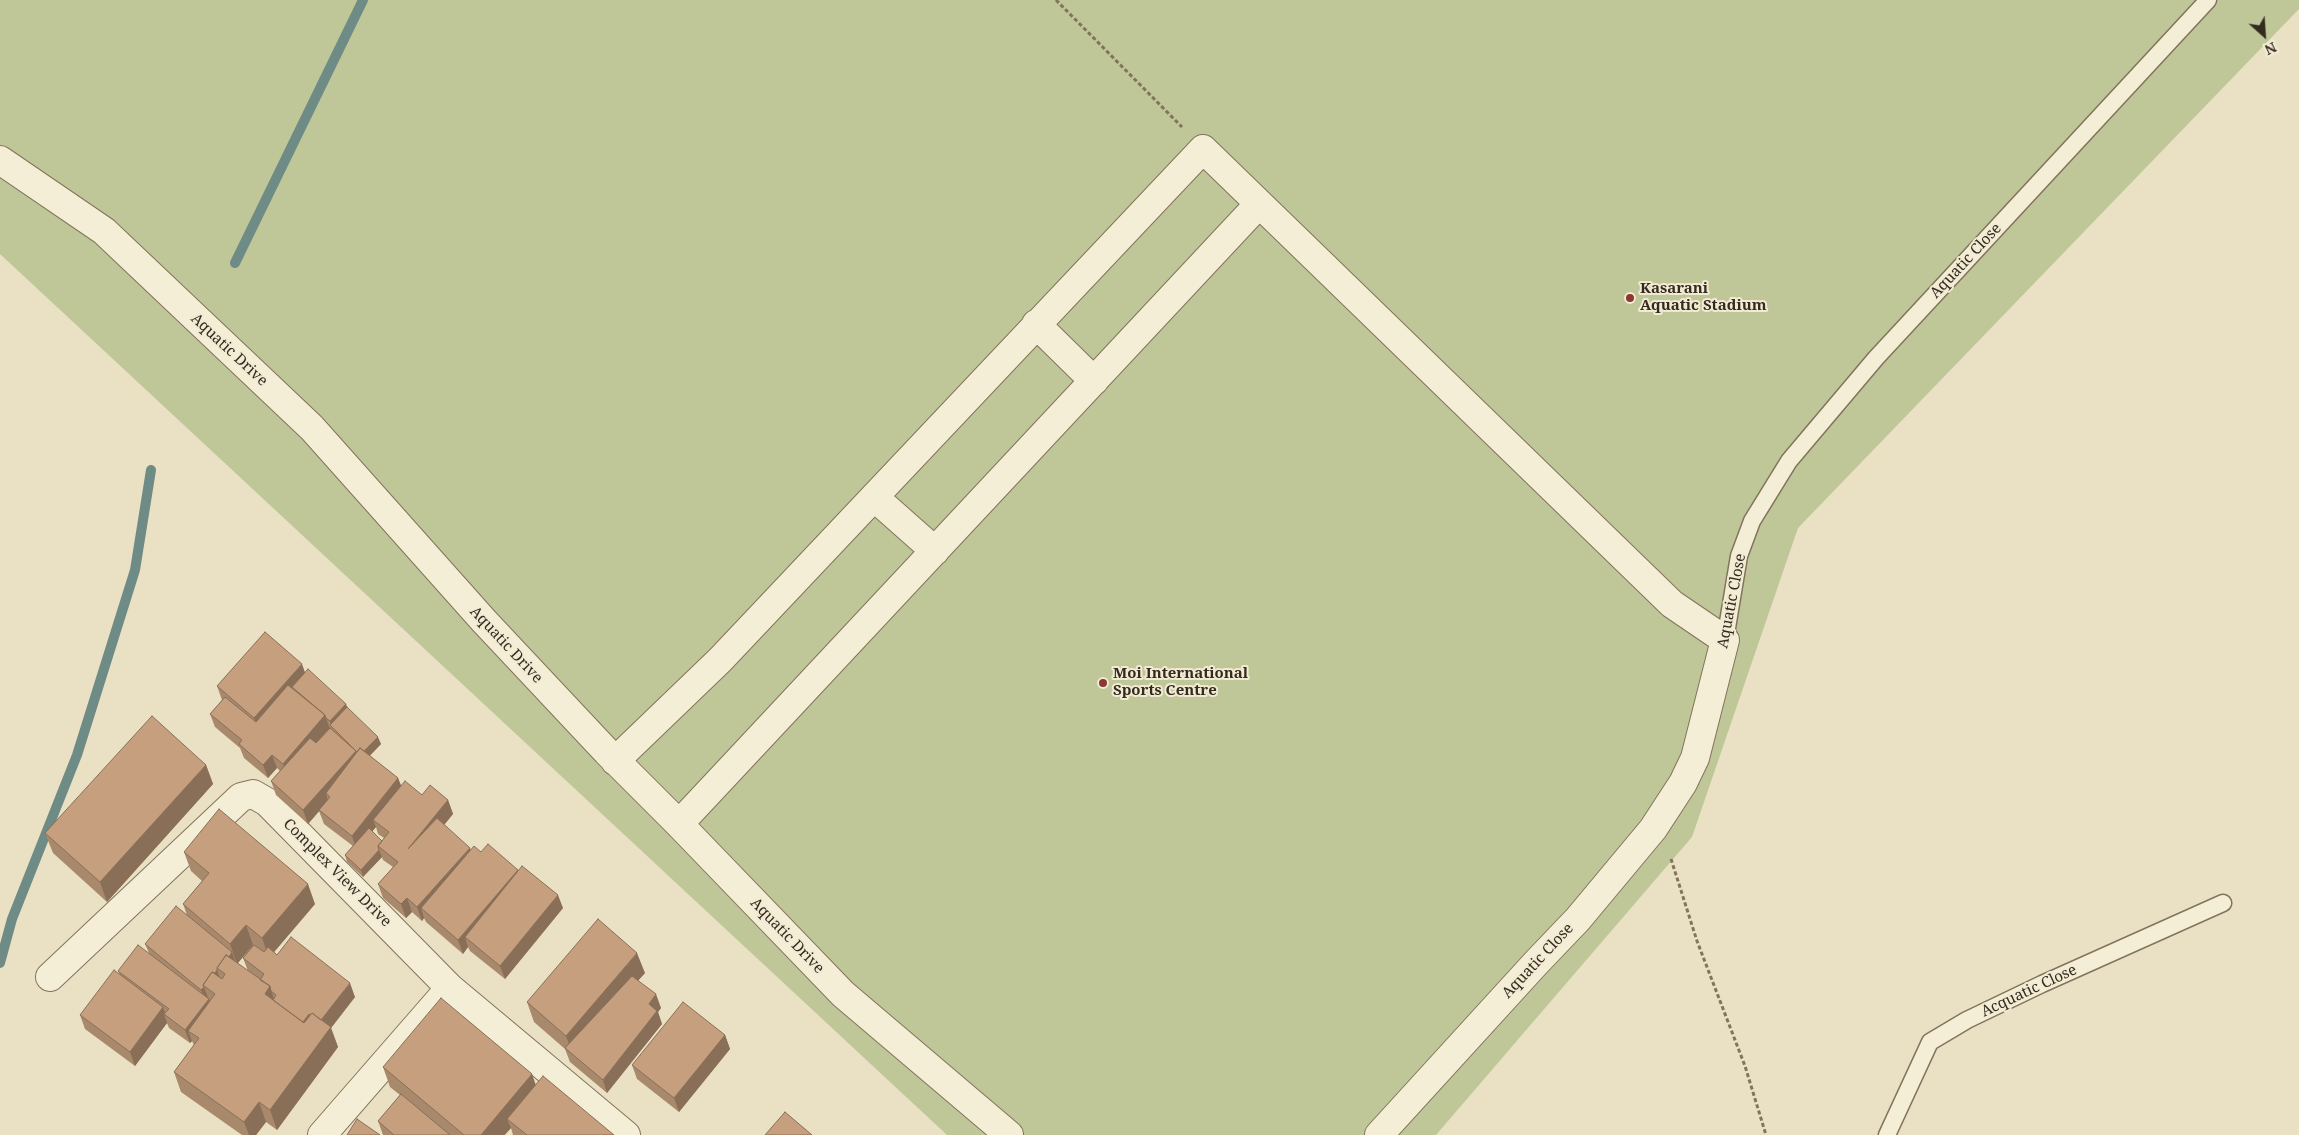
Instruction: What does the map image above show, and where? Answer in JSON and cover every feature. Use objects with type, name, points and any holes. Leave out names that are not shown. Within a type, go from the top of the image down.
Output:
[{"type":"street","points":[[615,761],[720,660],[1203,149],[1672,604],[1725,640]]},
{"type":"street","name":"Aquatic Drive","points":[[0,160],[104,231],[312,428],[484,622],[615,761],[679,824],[843,994],[1009,1135]]},
{"type":"street","points":[[679,824],[1259,204]]},
{"type":"street","points":[[1036,324],[1094,381]]},
{"type":"street","points":[[874,497],[935,551]]},
{"type":"street","name":"Aquatic Close","points":[[1379,1135],[1578,919],[1653,829],[1684,783],[1695,758],[1725,640]]},
{"type":"street","name":"Complex View Drive","points":[[50,977],[241,797],[252,794],[267,802],[450,988],[626,1135]]},
{"type":"street","points":[[322,1135],[450,988]]},
{"type":"lane","name":"Aquatic Close","points":[[1725,640],[1739,556],[1752,521],[1789,461],[1876,358],[2208,0]]},
{"type":"lane","name":"Acquatic Close","points":[[1887,1135],[1930,1042],[1967,1020],[2042,984],[2223,903]]},
{"type":"path","points":[[1056,0],[1203,149]]},
{"type":"path","points":[[1653,829],[1666,845],[1697,941],[1745,1066],[1766,1135]]},
{"type":"green space","name":"Moi International Sports Centre","points":[[0,0],[2299,0],[2299,9],[1798,528],[1692,837],[1436,1135],[947,1135],[0,254]]},
{"type":"building","points":[[265,632],[302,664],[254,718],[217,686]]},
{"type":"building","points":[[308,669],[346,704],[330,721],[292,687]]},
{"type":"building","points":[[288,685],[325,715],[283,764],[272,755],[263,765],[239,744],[242,740],[210,714],[225,697],[256,722]]},
{"type":"building","points":[[347,707],[378,737],[364,751],[360,748],[357,752],[330,725]]},
{"type":"building","points":[[152,716],[206,765],[100,882],[45,833]]},
{"type":"building","points":[[330,728],[356,751],[303,810],[271,781],[310,738],[316,743]]},
{"type":"building","points":[[360,748],[398,778],[352,836],[319,810],[330,797],[326,793]]},
{"type":"building","points":[[405,781],[422,795],[430,785],[448,800],[408,849],[437,818],[470,848],[417,907],[407,898],[401,904],[378,884],[398,862],[378,846],[389,832],[373,820]]},
{"type":"building","points":[[219,809],[308,884],[262,938],[246,925],[230,944],[183,904],[209,873],[184,852]]},
{"type":"building","points":[[369,828],[382,841],[378,846],[379,850],[361,870],[345,855]]},
{"type":"building","points":[[488,844],[518,870],[458,940],[421,908],[474,846],[481,852]]},
{"type":"building","points":[[522,866],[558,895],[500,966],[465,937]]},
{"type":"building","points":[[176,906],[232,952],[229,957],[226,955],[215,973],[212,972],[201,990],[145,944]]},
{"type":"building","points":[[598,919],[637,953],[566,1036],[527,1002]]},
{"type":"building","points":[[291,937],[350,983],[321,1020],[312,1013],[303,1022],[273,1000],[276,995],[271,991],[270,986],[260,980],[264,974],[243,958],[254,945],[264,952],[268,947],[277,955]]},
{"type":"building","points":[[138,945],[209,999],[185,1030],[164,1014],[169,1009],[118,971]]},
{"type":"building","points":[[226,955],[270,986],[265,994],[304,1023],[312,1013],[331,1027],[270,1110],[259,1102],[244,1122],[174,1072],[199,1038],[188,1031],[215,994],[203,985],[212,972],[222,979],[225,974],[217,968]]},
{"type":"building","points":[[114,970],[163,1007],[130,1052],[80,1015]]},
{"type":"building","points":[[632,976],[656,994],[649,1004],[657,1011],[603,1080],[565,1048]]},
{"type":"building","points":[[441,998],[532,1074],[481,1135],[464,1135],[383,1067]]},
{"type":"building","points":[[683,1002],[725,1035],[674,1098],[632,1065]]},
{"type":"building","points":[[543,1076],[614,1135],[527,1135],[507,1119]]},
{"type":"building","points":[[401,1094],[450,1135],[394,1135],[378,1121]]},
{"type":"building","points":[[785,1112],[812,1135],[765,1135]]},
{"type":"building","points":[[357,1119],[380,1135],[347,1135]]},
{"type":"waterway","points":[[235,263],[363,0]]},
{"type":"waterway","points":[[0,963],[12,919],[77,755],[135,570],[151,470]]},
{"type":"place","name":"Kasarani Aquatic Stadium","points":[[1630,298]]},
{"type":"place","name":"Moi International Sports Centre","points":[[1103,683]]}]
